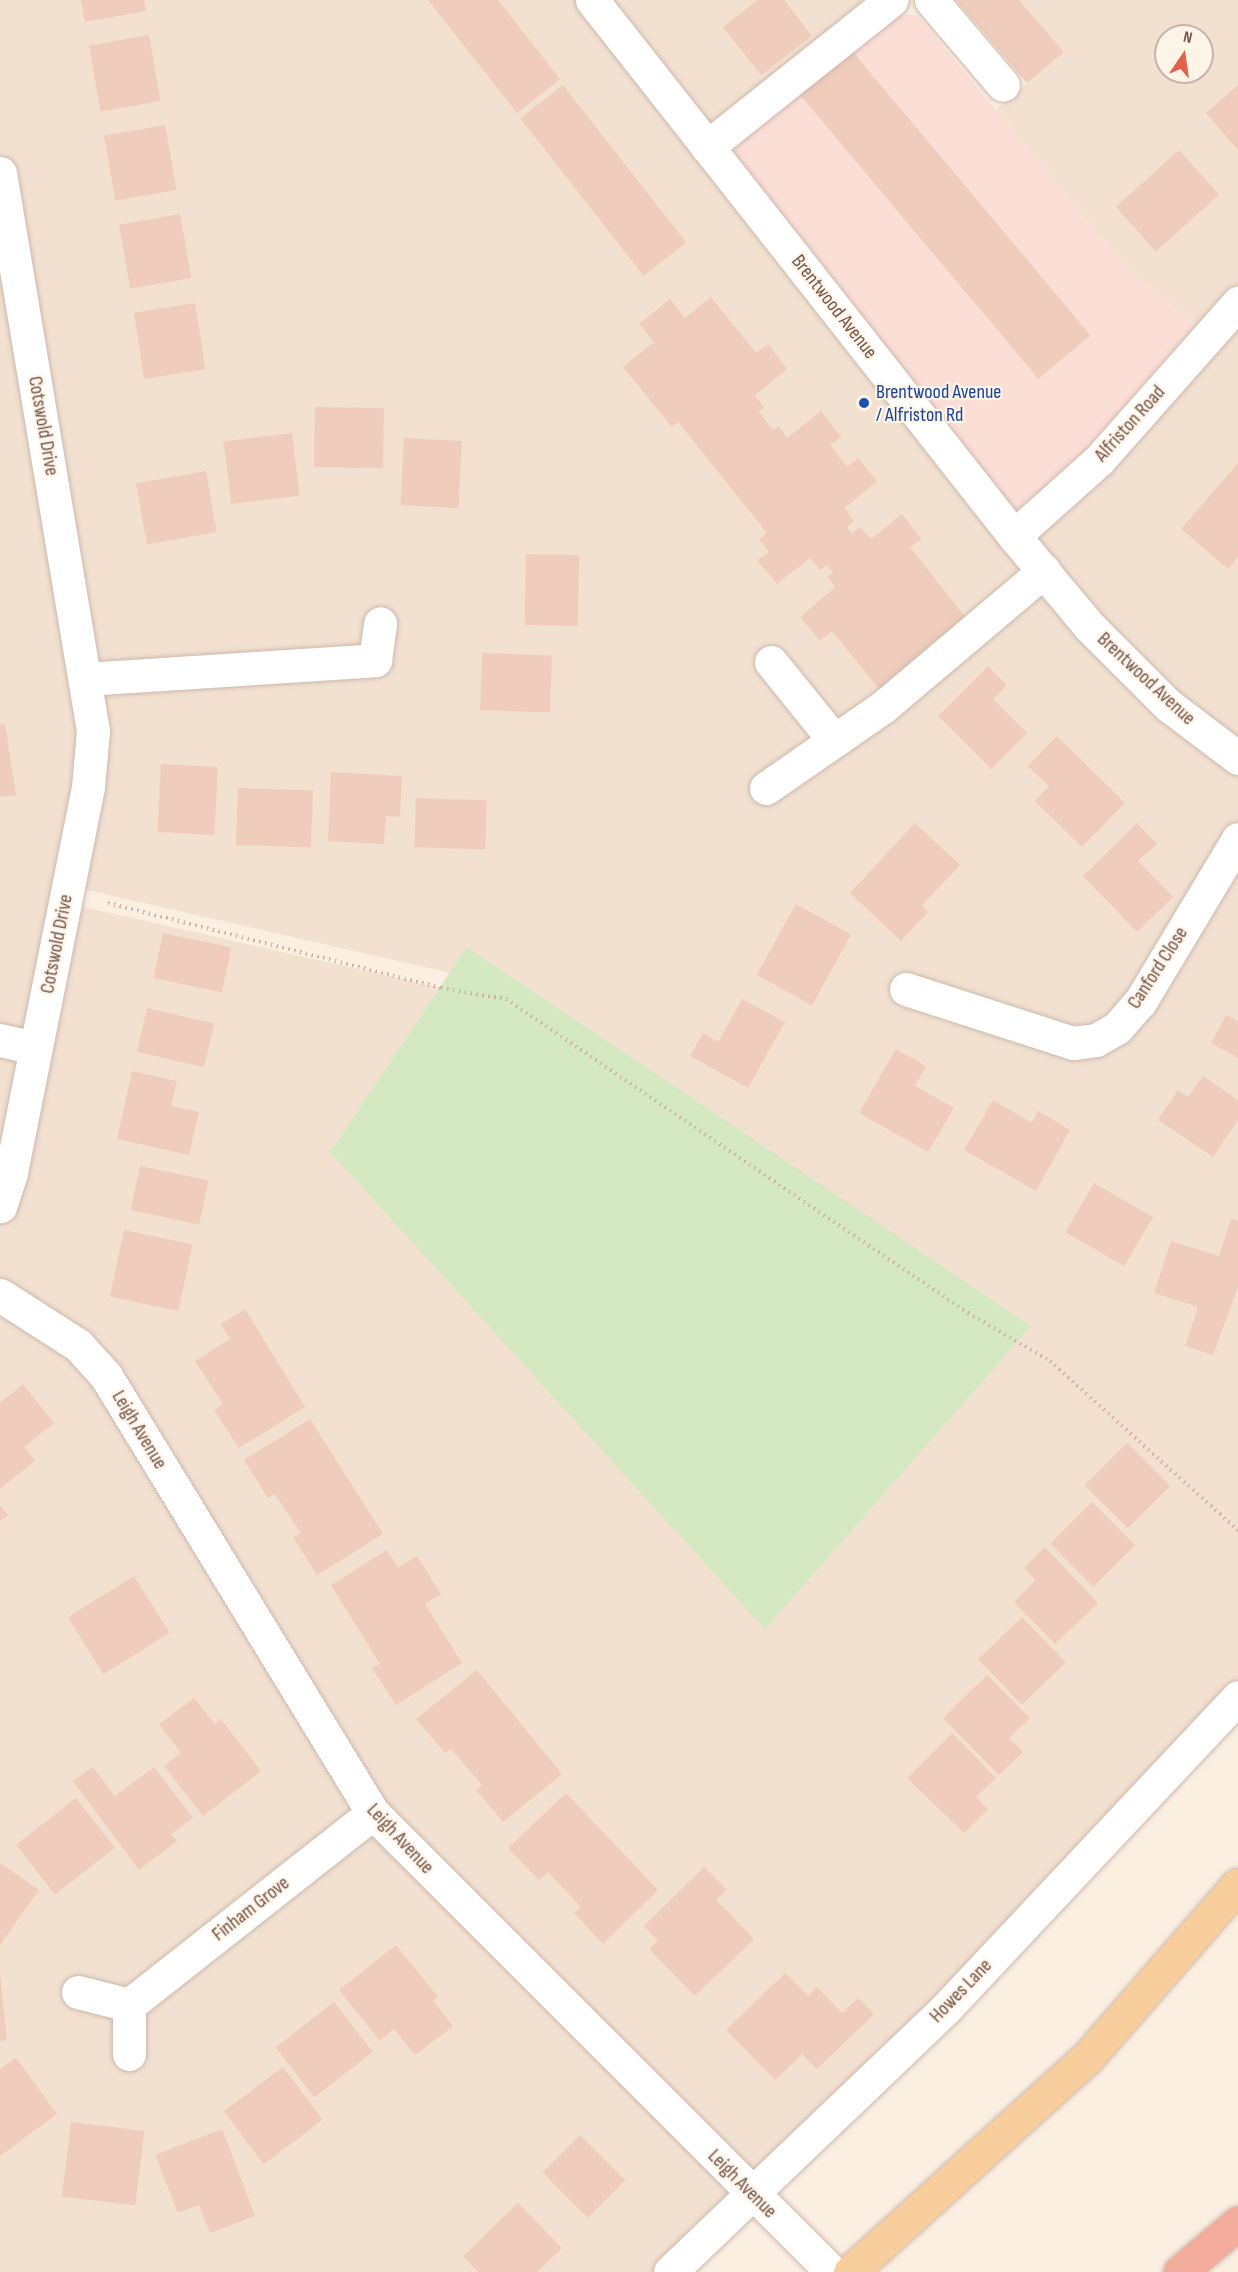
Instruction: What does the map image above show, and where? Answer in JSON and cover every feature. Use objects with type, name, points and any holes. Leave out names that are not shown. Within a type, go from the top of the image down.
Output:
[{"type":"highway","points":[[1180,2272],[1238,2223]]},
{"type":"main road","points":[[850,2272],[1086,2059],[1238,1885]]},
{"type":"street","name":"Brentwood Avenue","points":[[592,0],[1014,536],[1089,626],[1168,705],[1238,758]]},
{"type":"street","points":[[707,147],[891,0]]},
{"type":"street","points":[[931,0],[1003,85]]},
{"type":"street","name":"Cotswold Drive","points":[[0,173],[93,731],[89,776],[66,903],[11,1173],[0,1206]]},
{"type":"street","name":"Alfriston Road","points":[[1014,536],[1099,460],[1238,303]]},
{"type":"street","points":[[766,788],[883,707],[1044,571]]},
{"type":"street","points":[[86,679],[375,660],[380,623]]},
{"type":"street","points":[[771,662],[834,740]]},
{"type":"street","name":"Canford Close","points":[[906,989],[1073,1042],[1096,1040],[1117,1028],[1140,1002],[1238,839]]},
{"type":"street","points":[[0,1040],[35,1048]]},
{"type":"street","name":"Leigh Avenue","points":[[0,1295],[78,1345],[106,1376],[373,1814],[832,2272]]},
{"type":"street","name":"Howes Lane","points":[[670,2272],[750,2192],[947,2007],[1238,1696]]},
{"type":"street","name":"Finham Grove","points":[[129,2005],[373,1814]]},
{"type":"street","points":[[78,1992],[129,2005],[129,2054]]},
{"type":"path","points":[[66,903],[113,903],[441,988],[506,999],[968,1313],[1050,1361],[1238,1530]]},
{"type":"shaded area","points":[[0,0],[592,0],[1014,536],[1238,758],[1238,1697],[670,2272],[0,2272]],"holes":[[[69,886],[451,973],[468,947],[766,1628],[330,1152],[441,988],[66,903]]]},
{"type":"shaded area","points":[[605,0],[867,0],[707,130]]},
{"type":"shaded area","points":[[1019,0],[1238,0],[1238,740],[1180,696],[1097,618],[1030,536],[1200,329],[1119,259],[996,110],[1063,52]]},
{"type":"shaded area","points":[[899,14],[917,15],[1119,259],[1200,329],[1093,451],[1017,517],[726,151]]},
{"type":"green space","points":[[467,947],[1031,1326],[765,1629],[330,1152]]},
{"type":"building","points":[[81,0],[144,0],[146,11],[85,22]]},
{"type":"building","points":[[428,0],[498,0],[560,79],[517,113]]},
{"type":"building","points":[[758,0],[784,0],[812,36],[761,75],[723,27]]},
{"type":"building","points":[[956,0],[1019,0],[1064,52],[1027,83]]},
{"type":"building","points":[[149,35],[161,101],[101,112],[89,46]]},
{"type":"building","points":[[852,51],[1090,335],[1038,379],[800,95]]},
{"type":"building","points":[[563,85],[686,243],[644,276],[520,118]]},
{"type":"building","points":[[1238,85],[1238,150],[1206,113]]},
{"type":"building","points":[[165,125],[176,190],[115,201],[104,136]]},
{"type":"building","points":[[1179,150],[1219,195],[1156,251],[1116,207]]},
{"type":"building","points":[[180,214],[191,278],[130,289],[119,225]]},
{"type":"building","points":[[711,297],[756,353],[768,344],[787,369],[755,395],[764,407],[759,412],[773,430],[779,426],[787,438],[821,411],[841,437],[830,445],[847,467],[858,458],[877,481],[845,508],[854,521],[847,527],[852,533],[860,527],[871,539],[902,514],[921,539],[910,547],[966,618],[879,689],[832,631],[820,641],[800,617],[835,587],[827,577],[833,572],[827,565],[820,570],[810,558],[777,584],[757,560],[769,552],[759,540],[767,533],[678,422],[672,427],[623,367],[654,342],[639,324],[670,299],[685,318]]},
{"type":"building","points":[[195,303],[205,369],[144,379],[134,313]]},
{"type":"building","points":[[315,407],[384,408],[383,468],[314,467]]},
{"type":"building","points":[[292,433],[300,496],[231,504],[224,441]]},
{"type":"building","points":[[404,438],[462,441],[458,508],[400,505]]},
{"type":"building","points":[[1238,463],[1238,557],[1228,569],[1181,529]]},
{"type":"building","points":[[206,471],[217,532],[147,544],[136,483]]},
{"type":"building","points":[[526,554],[579,555],[578,626],[525,625]]},
{"type":"building","points":[[482,653],[552,655],[550,712],[480,710]]},
{"type":"building","points":[[988,666],[1007,685],[993,699],[1027,733],[991,769],[938,716]]},
{"type":"building","points":[[5,724],[16,795],[0,797],[0,725]]},
{"type":"building","points":[[1057,736],[1125,803],[1082,847],[1035,801],[1049,786],[1028,766]]},
{"type":"building","points":[[161,764],[218,767],[214,835],[157,832]]},
{"type":"building","points":[[331,772],[402,776],[400,817],[386,816],[384,844],[328,841]]},
{"type":"building","points":[[238,788],[313,791],[311,848],[236,845]]},
{"type":"building","points":[[416,798],[487,800],[485,849],[414,847]]},
{"type":"building","points":[[915,823],[960,865],[922,905],[928,912],[901,941],[850,893]]},
{"type":"building","points":[[1137,823],[1157,844],[1138,861],[1173,897],[1137,932],[1083,876]]},
{"type":"building","points":[[796,904],[851,935],[812,1005],[757,975]]},
{"type":"building","points":[[163,933],[231,948],[222,993],[153,978]]},
{"type":"building","points":[[742,999],[785,1022],[748,1088],[690,1056],[703,1033],[718,1042]]},
{"type":"building","points":[[147,1008],[214,1024],[204,1067],[137,1052]]},
{"type":"building","points":[[1226,1015],[1238,1021],[1238,1058],[1211,1043]]},
{"type":"building","points":[[896,1049],[926,1066],[915,1086],[954,1108],[928,1152],[859,1113]]},
{"type":"building","points":[[132,1071],[177,1081],[171,1106],[199,1112],[189,1155],[117,1139]]},
{"type":"building","points":[[1203,1076],[1238,1100],[1238,1120],[1213,1157],[1158,1120],[1178,1090],[1188,1097]]},
{"type":"building","points":[[993,1100],[1032,1123],[1038,1111],[1070,1130],[1036,1191],[964,1150]]},
{"type":"building","points":[[140,1166],[208,1181],[199,1225],[131,1210]]},
{"type":"building","points":[[1094,1183],[1153,1217],[1124,1266],[1066,1232]]},
{"type":"building","points":[[1231,1219],[1238,1221],[1238,1287],[1213,1355],[1185,1346],[1198,1307],[1154,1293],[1171,1241],[1219,1256]]},
{"type":"building","points":[[124,1230],[192,1245],[178,1311],[110,1297]]},
{"type":"building","points":[[245,1309],[305,1407],[239,1448],[214,1410],[223,1404],[195,1361],[230,1339],[221,1324]]},
{"type":"building","points":[[23,1384],[54,1423],[24,1447],[35,1461],[0,1489],[0,1403]]},
{"type":"building","points":[[310,1419],[383,1534],[317,1575],[293,1537],[301,1533],[275,1494],[268,1498],[244,1460]]},
{"type":"building","points":[[1127,1443],[1170,1486],[1128,1529],[1085,1485]]},
{"type":"building","points":[[1092,1502],[1135,1545],[1093,1587],[1050,1544]]},
{"type":"building","points":[[0,1505],[8,1515],[0,1521]]},
{"type":"building","points":[[1045,1547],[1098,1603],[1055,1644],[1014,1602],[1036,1580],[1024,1568]]},
{"type":"building","points":[[387,1550],[398,1568],[417,1556],[441,1594],[425,1604],[462,1663],[396,1705],[372,1668],[380,1664],[331,1585]]},
{"type":"building","points":[[134,1576],[170,1633],[103,1674],[68,1617]]},
{"type":"building","points":[[1022,1617],[1066,1662],[1022,1705],[978,1659]]},
{"type":"building","points":[[477,1670],[562,1774],[503,1822],[476,1790],[482,1785],[451,1749],[445,1753],[416,1719]]},
{"type":"building","points":[[987,1675],[1030,1718],[1009,1738],[1023,1752],[999,1775],[943,1718]]},
{"type":"building","points":[[194,1698],[215,1724],[221,1719],[261,1771],[203,1816],[164,1766],[181,1753],[159,1724]]},
{"type":"building","points":[[952,1733],[996,1778],[976,1797],[988,1809],[964,1833],[907,1778]]},
{"type":"building","points":[[93,1767],[115,1796],[154,1767],[193,1818],[171,1834],[177,1841],[139,1870],[73,1781]]},
{"type":"building","points":[[566,1793],[658,1890],[603,1944],[574,1913],[581,1907],[548,1872],[539,1880],[508,1848]]},
{"type":"building","points":[[76,1798],[115,1848],[55,1894],[16,1845]]},
{"type":"building","points":[[0,1863],[39,1890],[0,1945]]},
{"type":"building","points":[[704,1867],[727,1890],[716,1900],[754,1939],[695,1996],[649,1949],[658,1941],[644,1926]]},
{"type":"building","points":[[396,1945],[438,1997],[433,2001],[453,2026],[415,2055],[394,2029],[380,2041],[339,1990]]},
{"type":"building","points":[[0,1973],[7,2040],[0,2041]]},
{"type":"building","points":[[785,1973],[808,1996],[817,1987],[842,2013],[858,1998],[874,2014],[817,2069],[802,2054],[775,2080],[726,2030]]},
{"type":"building","points":[[334,2002],[373,2052],[314,2097],[276,2048]]},
{"type":"building","points":[[16,2058],[57,2114],[0,2156],[0,2069]]},
{"type":"building","points":[[283,2067],[323,2120],[264,2164],[224,2112]]},
{"type":"building","points":[[71,2122],[144,2131],[135,2205],[62,2196]]},
{"type":"building","points":[[222,2129],[255,2216],[210,2233],[199,2205],[178,2213],[155,2155]]},
{"type":"building","points":[[580,2135],[625,2180],[588,2218],[543,2172]]},
{"type":"building","points":[[518,2203],[562,2248],[537,2272],[478,2272],[463,2256]]},
{"type":"place","name":"Brentwood Avenue / Alfriston Rd","points":[[864,403]]}]
